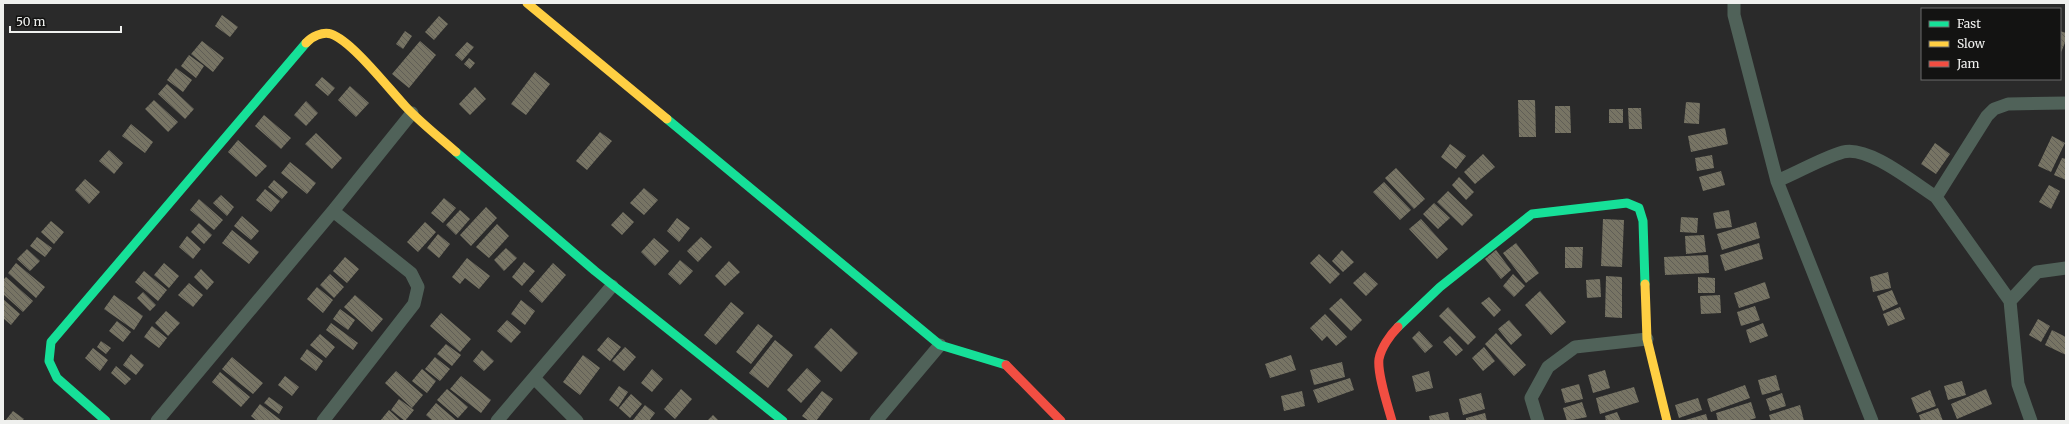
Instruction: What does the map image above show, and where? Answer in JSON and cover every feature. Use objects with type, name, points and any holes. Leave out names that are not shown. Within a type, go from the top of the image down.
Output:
[{"type":"street","points":[[527,3],[940,345],[1006,365],[1062,421]]},
{"type":"street","points":[[1734,3],[1734,15],[1777,181],[1872,421]]},
{"type":"street","points":[[106,421],[57,378],[49,361],[51,342],[308,40],[321,33],[333,34],[356,54],[412,113],[612,286],[783,421]]},
{"type":"street","points":[[1936,197],[1987,116],[1994,109],[2008,104],[2066,103]]},
{"type":"street","points":[[156,421],[333,211],[412,113]]},
{"type":"street","points":[[1777,181],[1844,152],[1858,152],[1872,156],[1936,197],[2010,301],[2018,384],[2031,421]]},
{"type":"street","points":[[1392,421],[1383,391],[1379,359],[1390,335],[1440,287],[1532,214],[1627,203],[1639,208],[1643,221],[1648,339],[1667,421]]},
{"type":"street","points":[[323,421],[414,304],[418,287],[411,273],[333,211]]},
{"type":"street","points":[[2010,301],[2037,272],[2066,268]]},
{"type":"street","points":[[498,421],[612,286]]},
{"type":"street","points":[[1538,421],[1532,398],[1548,367],[1575,347],[1648,339]]},
{"type":"street","points":[[876,421],[940,345]]},
{"type":"street","points":[[534,378],[577,421]]},
{"type":"building","points":[[222,15],[238,27],[230,37],[215,26]]},
{"type":"building","points":[[439,16],[448,24],[434,40],[425,32]]},
{"type":"building","points":[[405,31],[412,36],[403,49],[396,44]]},
{"type":"building","points":[[2061,31],[2066,33],[2066,40],[2061,52]]},
{"type":"building","points":[[202,41],[224,58],[213,72],[191,54]]},
{"type":"building","points":[[420,41],[436,55],[409,88],[392,74]]},
{"type":"building","points":[[467,42],[474,47],[462,61],[455,55]]},
{"type":"building","points":[[189,55],[204,66],[196,78],[181,66]]},
{"type":"building","points":[[469,58],[475,63],[470,69],[464,64]]},
{"type":"building","points":[[176,68],[192,80],[183,92],[167,80]]},
{"type":"building","points":[[535,72],[550,84],[526,115],[511,104]]},
{"type":"building","points":[[322,77],[335,88],[328,96],[315,85]]},
{"type":"building","points":[[167,84],[194,109],[185,119],[158,94]]},
{"type":"building","points":[[350,86],[369,103],[356,117],[338,100]]},
{"type":"building","points":[[475,87],[486,99],[470,115],[459,104]]},
{"type":"building","points":[[154,100],[178,122],[168,132],[145,109]]},
{"type":"building","points":[[1518,100],[1535,100],[1536,137],[1519,137]]},
{"type":"building","points":[[306,101],[318,113],[306,126],[294,115]]},
{"type":"building","points":[[1686,102],[1700,103],[1699,124],[1684,123]]},
{"type":"building","points":[[1555,106],[1570,106],[1571,133],[1555,133]]},
{"type":"building","points":[[1628,108],[1641,108],[1642,129],[1629,129]]},
{"type":"building","points":[[1609,109],[1623,109],[1623,123],[1609,123]]},
{"type":"building","points":[[264,115],[291,138],[281,149],[255,126]]},
{"type":"building","points":[[131,124],[153,142],[145,153],[122,136]]},
{"type":"building","points":[[1725,128],[1728,144],[1691,152],[1688,136]]},
{"type":"building","points":[[600,132],[612,141],[587,170],[576,161]]},
{"type":"building","points":[[316,133],[342,158],[332,169],[305,144]]},
{"type":"building","points":[[2052,136],[2065,143],[2051,172],[2038,166]]},
{"type":"building","points":[[238,140],[267,166],[256,177],[228,152]]},
{"type":"building","points":[[1935,143],[1950,154],[1936,174],[1921,164]]},
{"type":"building","points":[[1450,144],[1466,156],[1456,169],[1441,157]]},
{"type":"building","points":[[109,150],[123,163],[114,174],[99,161]]},
{"type":"building","points":[[1483,154],[1495,167],[1475,184],[1464,172]]},
{"type":"building","points":[[1712,155],[1714,168],[1697,171],[1695,158]]},
{"type":"building","points":[[2062,158],[2066,159],[2066,180],[2054,175]]},
{"type":"building","points":[[290,162],[316,183],[307,194],[281,173]]},
{"type":"building","points":[[1396,168],[1425,199],[1414,209],[1385,178]]},
{"type":"building","points":[[1721,171],[1725,185],[1703,191],[1699,177]]},
{"type":"building","points":[[1459,177],[1474,192],[1466,200],[1452,185]]},
{"type":"building","points":[[85,179],[100,192],[89,204],[75,190]]},
{"type":"building","points":[[274,180],[288,192],[282,199],[268,187]]},
{"type":"building","points":[[1384,182],[1411,210],[1400,220],[1373,192]]},
{"type":"building","points":[[2049,185],[2060,191],[2051,209],[2039,202]]},
{"type":"building","points":[[644,188],[658,200],[644,215],[630,203]]},
{"type":"building","points":[[265,189],[280,201],[271,212],[256,200]]},
{"type":"building","points":[[1448,191],[1473,215],[1462,226],[1437,202]]},
{"type":"building","points":[[221,195],[234,207],[227,216],[213,203]]},
{"type":"building","points":[[444,198],[456,208],[443,223],[431,213]]},
{"type":"building","points":[[199,199],[223,220],[214,230],[190,210]]},
{"type":"building","points":[[1434,203],[1450,218],[1438,229],[1423,214]]},
{"type":"building","points":[[486,207],[497,218],[471,246],[460,235]]},
{"type":"building","points":[[460,210],[470,219],[456,235],[446,225]]},
{"type":"building","points":[[1729,210],[1732,227],[1716,229],[1713,213]]},
{"type":"building","points":[[623,212],[634,222],[622,235],[611,225]]},
{"type":"building","points":[[242,216],[259,231],[251,240],[234,226]]},
{"type":"building","points":[[1681,217],[1698,218],[1697,233],[1680,232]]},
{"type":"building","points":[[677,218],[690,228],[679,242],[667,231]]},
{"type":"building","points":[[1421,219],[1448,249],[1437,259],[1409,229]]},
{"type":"building","points":[[1603,219],[1624,220],[1622,267],[1601,266]]},
{"type":"building","points":[[51,221],[64,232],[54,244],[41,232]]},
{"type":"building","points":[[425,222],[436,232],[418,252],[407,242]]},
{"type":"building","points":[[1756,222],[1760,238],[1722,250],[1717,234]]},
{"type":"building","points":[[199,223],[212,235],[204,244],[191,232]]},
{"type":"building","points":[[497,224],[509,236],[489,258],[476,247]]},
{"type":"building","points":[[232,230],[259,252],[249,264],[222,243]]},
{"type":"building","points":[[438,234],[450,244],[439,258],[427,248]]},
{"type":"building","points":[[1704,235],[1706,252],[1686,254],[1685,236]]},
{"type":"building","points":[[187,236],[201,249],[193,259],[179,247]]},
{"type":"building","points":[[37,237],[52,248],[45,257],[30,246]]},
{"type":"building","points":[[701,237],[712,247],[698,262],[687,251]]},
{"type":"building","points":[[654,238],[669,251],[655,266],[641,252]]},
{"type":"building","points":[[1516,243],[1539,273],[1526,283],[1503,253]]},
{"type":"building","points":[[1759,243],[1763,259],[1725,271],[1720,255]]},
{"type":"building","points":[[1565,247],[1583,247],[1582,268],[1565,268]]},
{"type":"building","points":[[506,248],[517,258],[504,271],[494,260]]},
{"type":"building","points":[[27,249],[40,261],[30,271],[17,259]]},
{"type":"building","points":[[1342,250],[1354,262],[1343,272],[1332,261]]},
{"type":"building","points":[[1496,250],[1511,270],[1501,279],[1485,259]]},
{"type":"building","points":[[1319,254],[1340,274],[1330,284],[1310,263]]},
{"type":"building","points":[[1708,255],[1709,273],[1665,275],[1664,257]]},
{"type":"building","points":[[345,257],[359,269],[347,283],[333,271]]},
{"type":"building","points":[[467,258],[490,276],[479,289],[465,278],[460,284],[452,277]]},
{"type":"building","points":[[680,260],[693,271],[680,285],[668,274]]},
{"type":"building","points":[[729,261],[740,272],[725,286],[715,276]]},
{"type":"building","points":[[524,262],[535,271],[522,286],[512,277]]},
{"type":"building","points":[[16,263],[45,287],[36,298],[8,273]]},
{"type":"building","points":[[164,263],[179,276],[169,288],[154,275]]},
{"type":"building","points":[[553,263],[566,275],[542,303],[529,291]]},
{"type":"building","points":[[201,269],[214,282],[207,290],[194,277]]},
{"type":"building","points":[[144,271],[167,290],[158,301],[135,282]]},
{"type":"building","points":[[1365,272],[1378,284],[1366,296],[1353,283]]},
{"type":"building","points":[[1888,272],[1891,288],[1873,292],[1870,277]]},
{"type":"building","points":[[330,274],[344,287],[334,298],[320,285]]},
{"type":"building","points":[[1513,274],[1525,286],[1514,297],[1503,286]]},
{"type":"building","points":[[1606,276],[1622,277],[1622,318],[1605,317]]},
{"type":"building","points":[[6,277],[33,301],[23,312],[3,294],[3,280]]},
{"type":"building","points":[[1698,277],[1715,278],[1715,293],[1698,293]]},
{"type":"building","points":[[1600,279],[1601,297],[1587,298],[1586,280]]},
{"type":"building","points":[[1765,282],[1770,298],[1739,308],[1734,293]]},
{"type":"building","points":[[189,283],[203,295],[193,307],[178,295]]},
{"type":"building","points":[[317,287],[333,300],[323,313],[307,299]]},
{"type":"building","points":[[1892,290],[1898,304],[1883,311],[1877,296]]},
{"type":"building","points":[[1540,291],[1566,322],[1551,335],[1525,305]]},
{"type":"building","points":[[143,292],[156,305],[150,311],[137,298]]},
{"type":"building","points":[[114,295],[143,316],[134,330],[104,309]]},
{"type":"building","points":[[355,295],[383,319],[372,332],[344,307]]},
{"type":"building","points":[[1720,295],[1721,313],[1701,314],[1700,296]]},
{"type":"building","points":[[1489,297],[1501,310],[1494,317],[1481,303]]},
{"type":"building","points":[[1341,298],[1362,320],[1351,331],[1329,309]]},
{"type":"building","points":[[3,299],[20,314],[11,325],[3,318]]},
{"type":"building","points":[[521,300],[535,311],[525,325],[511,314]]},
{"type":"building","points":[[731,302],[744,313],[716,345],[704,335]]},
{"type":"building","points":[[1755,306],[1760,320],[1741,326],[1737,312]]},
{"type":"building","points":[[1448,307],[1476,337],[1468,345],[1439,316]]},
{"type":"building","points":[[1900,307],[1905,319],[1888,326],[1883,314]]},
{"type":"building","points":[[340,309],[355,320],[348,330],[333,319]]},
{"type":"building","points":[[166,311],[180,323],[168,336],[155,323]]},
{"type":"building","points":[[441,313],[471,339],[460,352],[430,326]]},
{"type":"building","points":[[1325,314],[1347,337],[1336,346],[1327,336],[1322,341],[1310,328]]},
{"type":"building","points":[[2038,319],[2050,326],[2041,342],[2029,335]]},
{"type":"building","points":[[507,320],[521,332],[511,343],[497,331]]},
{"type":"building","points":[[1509,320],[1522,335],[1511,345],[1498,329]]},
{"type":"building","points":[[117,321],[131,332],[123,342],[109,331]]},
{"type":"building","points":[[331,323],[358,343],[353,350],[326,330]]},
{"type":"building","points":[[1763,323],[1768,336],[1750,343],[1746,330]]},
{"type":"building","points":[[758,324],[773,336],[751,364],[736,352]]},
{"type":"building","points":[[152,326],[167,338],[159,348],[144,337]]},
{"type":"building","points":[[831,328],[858,353],[841,372],[814,347]]},
{"type":"building","points":[[2052,330],[2066,337],[2066,355],[2045,345]]},
{"type":"building","points":[[1419,331],[1433,346],[1425,353],[1412,338]]},
{"type":"building","points":[[1496,333],[1526,365],[1514,376],[1485,344]]},
{"type":"building","points":[[320,334],[335,347],[326,358],[310,345]]},
{"type":"building","points":[[1450,336],[1463,350],[1456,356],[1443,342]]},
{"type":"building","points":[[608,337],[621,347],[610,361],[597,350]]},
{"type":"building","points":[[775,340],[793,355],[768,388],[749,373]]},
{"type":"building","points":[[101,341],[111,348],[106,354],[97,347]]},
{"type":"building","points":[[446,344],[461,355],[452,366],[437,354]]},
{"type":"building","points":[[625,347],[636,357],[624,371],[612,361]]},
{"type":"building","points":[[1484,347],[1495,361],[1483,371],[1472,358]]},
{"type":"building","points":[[93,348],[108,360],[100,371],[85,358]]},
{"type":"building","points":[[307,349],[323,361],[316,371],[300,359]]},
{"type":"building","points":[[482,350],[494,361],[484,371],[473,361]]},
{"type":"building","points":[[131,354],[144,365],[136,375],[123,365]]},
{"type":"building","points":[[583,355],[600,368],[580,395],[563,382]]},
{"type":"building","points":[[1291,355],[1296,370],[1270,378],[1265,364]]},
{"type":"building","points":[[232,357],[263,383],[253,394],[222,369]]},
{"type":"building","points":[[435,357],[450,369],[440,381],[425,369]]},
{"type":"building","points":[[1342,362],[1345,377],[1314,385],[1310,370]]},
{"type":"building","points":[[116,366],[131,379],[125,385],[111,373]]},
{"type":"building","points":[[807,368],[821,381],[801,403],[787,390]]},
{"type":"building","points":[[422,369],[436,381],[427,393],[412,381]]},
{"type":"building","points":[[652,369],[663,379],[652,392],[641,383]]},
{"type":"building","points":[[1605,370],[1610,388],[1593,393],[1588,375]]},
{"type":"building","points":[[396,371],[423,395],[412,408],[385,383]]},
{"type":"building","points":[[1429,371],[1433,388],[1416,392],[1412,376]]},
{"type":"building","points":[[220,372],[250,397],[241,407],[212,382]]},
{"type":"building","points":[[1776,375],[1780,390],[1762,395],[1758,380]]},
{"type":"building","points":[[285,376],[299,387],[292,396],[278,385]]},
{"type":"building","points":[[461,376],[491,400],[481,413],[450,389]]},
{"type":"building","points":[[1350,378],[1354,390],[1318,403],[1313,390]]},
{"type":"building","points":[[1962,381],[1966,395],[1948,400],[1944,386]]},
{"type":"building","points":[[1579,384],[1583,399],[1565,403],[1561,389]]},
{"type":"building","points":[[1745,385],[1750,398],[1711,412],[1707,399]]},
{"type":"building","points":[[619,386],[628,392],[618,407],[609,400]]},
{"type":"building","points":[[1634,387],[1639,402],[1600,414],[1596,398]]},
{"type":"building","points":[[447,389],[468,407],[458,418],[437,400]]},
{"type":"building","points":[[681,389],[692,399],[675,419],[664,409]]},
{"type":"building","points":[[1986,389],[1992,404],[1957,419],[1951,404]]},
{"type":"building","points":[[1930,390],[1936,406],[1917,413],[1911,398]]},
{"type":"building","points":[[822,391],[833,399],[816,421],[809,421],[802,416]]},
{"type":"building","points":[[1302,391],[1305,406],[1284,411],[1281,396]]},
{"type":"building","points":[[1481,393],[1485,409],[1463,415],[1459,399]]},
{"type":"building","points":[[1782,393],[1786,406],[1770,411],[1766,399]]},
{"type":"building","points":[[631,394],[642,404],[630,418],[619,408]]},
{"type":"building","points":[[269,397],[283,407],[279,414],[264,403]]},
{"type":"building","points":[[1698,398],[1702,410],[1679,418],[1675,405]]},
{"type":"building","points":[[399,399],[414,410],[405,421],[391,410]]},
{"type":"building","points":[[1582,402],[1587,417],[1567,421],[1563,408]]},
{"type":"building","points":[[1751,402],[1756,418],[1746,421],[1718,421],[1716,413]]},
{"type":"building","points":[[436,403],[457,421],[433,421],[426,415]]},
{"type":"building","points":[[260,404],[282,421],[257,421],[251,416]]},
{"type":"building","points":[[645,405],[655,413],[649,421],[634,421],[633,420]]},
{"type":"building","points":[[1800,405],[1804,421],[1771,421],[1769,415]]},
{"type":"building","points":[[1938,408],[1943,421],[1921,421],[1919,415]]},
{"type":"building","points":[[389,410],[401,421],[380,421]]},
{"type":"building","points":[[13,411],[24,419],[22,421],[5,421]]},
{"type":"building","points":[[1448,412],[1450,421],[1430,421],[1429,416]]},
{"type":"building","points":[[1617,412],[1621,421],[1606,421],[1605,416]]},
{"type":"building","points":[[1485,413],[1487,421],[1466,421],[1466,418]]},
{"type":"building","points":[[1706,414],[1708,421],[1682,421]]},
{"type":"building","points":[[713,415],[719,421],[707,421]]},
{"type":"traffic: fast","points":[[106,421],[57,378],[49,361],[51,342],[306,43]]},
{"type":"traffic: fast","points":[[667,119],[940,345],[1006,365]]},
{"type":"traffic: fast","points":[[456,152],[595,271],[783,421]]},
{"type":"traffic: fast","points":[[1398,327],[1440,287],[1532,214],[1627,203],[1639,208],[1643,221],[1645,284]]},
{"type":"traffic: slow","points":[[527,3],[667,119]]},
{"type":"traffic: slow","points":[[306,43],[314,37],[324,33],[340,38],[370,66],[412,113],[456,152]]},
{"type":"traffic: slow","points":[[1645,284],[1647,339],[1667,421]]},
{"type":"traffic: jam","points":[[1392,421],[1381,381],[1379,359],[1386,342],[1398,327]]},
{"type":"traffic: jam","points":[[1006,365],[1061,421]]}]
